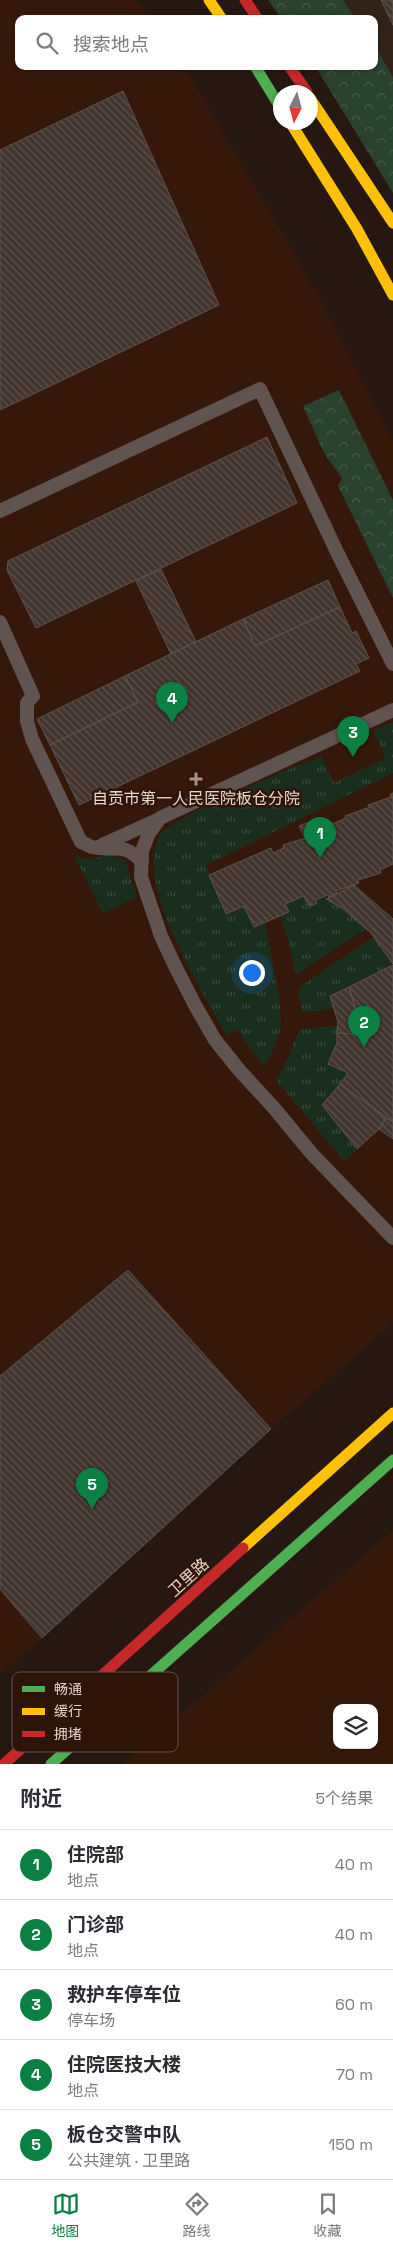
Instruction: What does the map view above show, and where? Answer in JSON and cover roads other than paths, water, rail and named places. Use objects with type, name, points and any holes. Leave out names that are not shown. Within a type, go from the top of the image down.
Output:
[{"type":"main road","points":[[209,0],[219,15]]},
{"type":"main road","points":[[245,0],[255,15]]},
{"type":"main road","points":[[257,70],[273,96]]},
{"type":"main road","points":[[293,70],[302,85]]},
{"type":"main road","points":[[318,110],[393,224]]},
{"type":"main road","points":[[295,130],[356,229],[393,295]]},
{"type":"main road","name":"卫里路","points":[[106,1672],[393,1413]]},
{"type":"main road","points":[[154,1672],[393,1460]]},
{"type":"main road","name":"卫里路","points":[[4,1764],[17,1752]]},
{"type":"main road","points":[[51,1764],[64,1752]]},
{"type":"lane","points":[[0,511],[260,389],[337,552],[393,664]]},
{"type":"lane","points":[[0,622],[33,696],[27,703],[27,721],[32,740],[81,842],[93,847],[114,847],[129,851],[142,862]]},
{"type":"lane","points":[[98,847],[393,710]]},
{"type":"lane","points":[[160,818],[149,833],[142,851],[141,877],[161,936],[174,966],[215,1040],[312,1154],[393,1238]]},
{"type":"place","name":"住院医技大楼","points":[[172,723]]},
{"type":"place","name":"救护车停车位","points":[[353,757]]},
{"type":"place","name":"自贡市第一人民医院板仓分院","points":[[196,779]]},
{"type":"place","name":"住院部","points":[[320,858]]},
{"type":"place","name":"门诊部","points":[[364,1047]]},
{"type":"place","name":"板仓交警中队","points":[[92,1509]]}]
